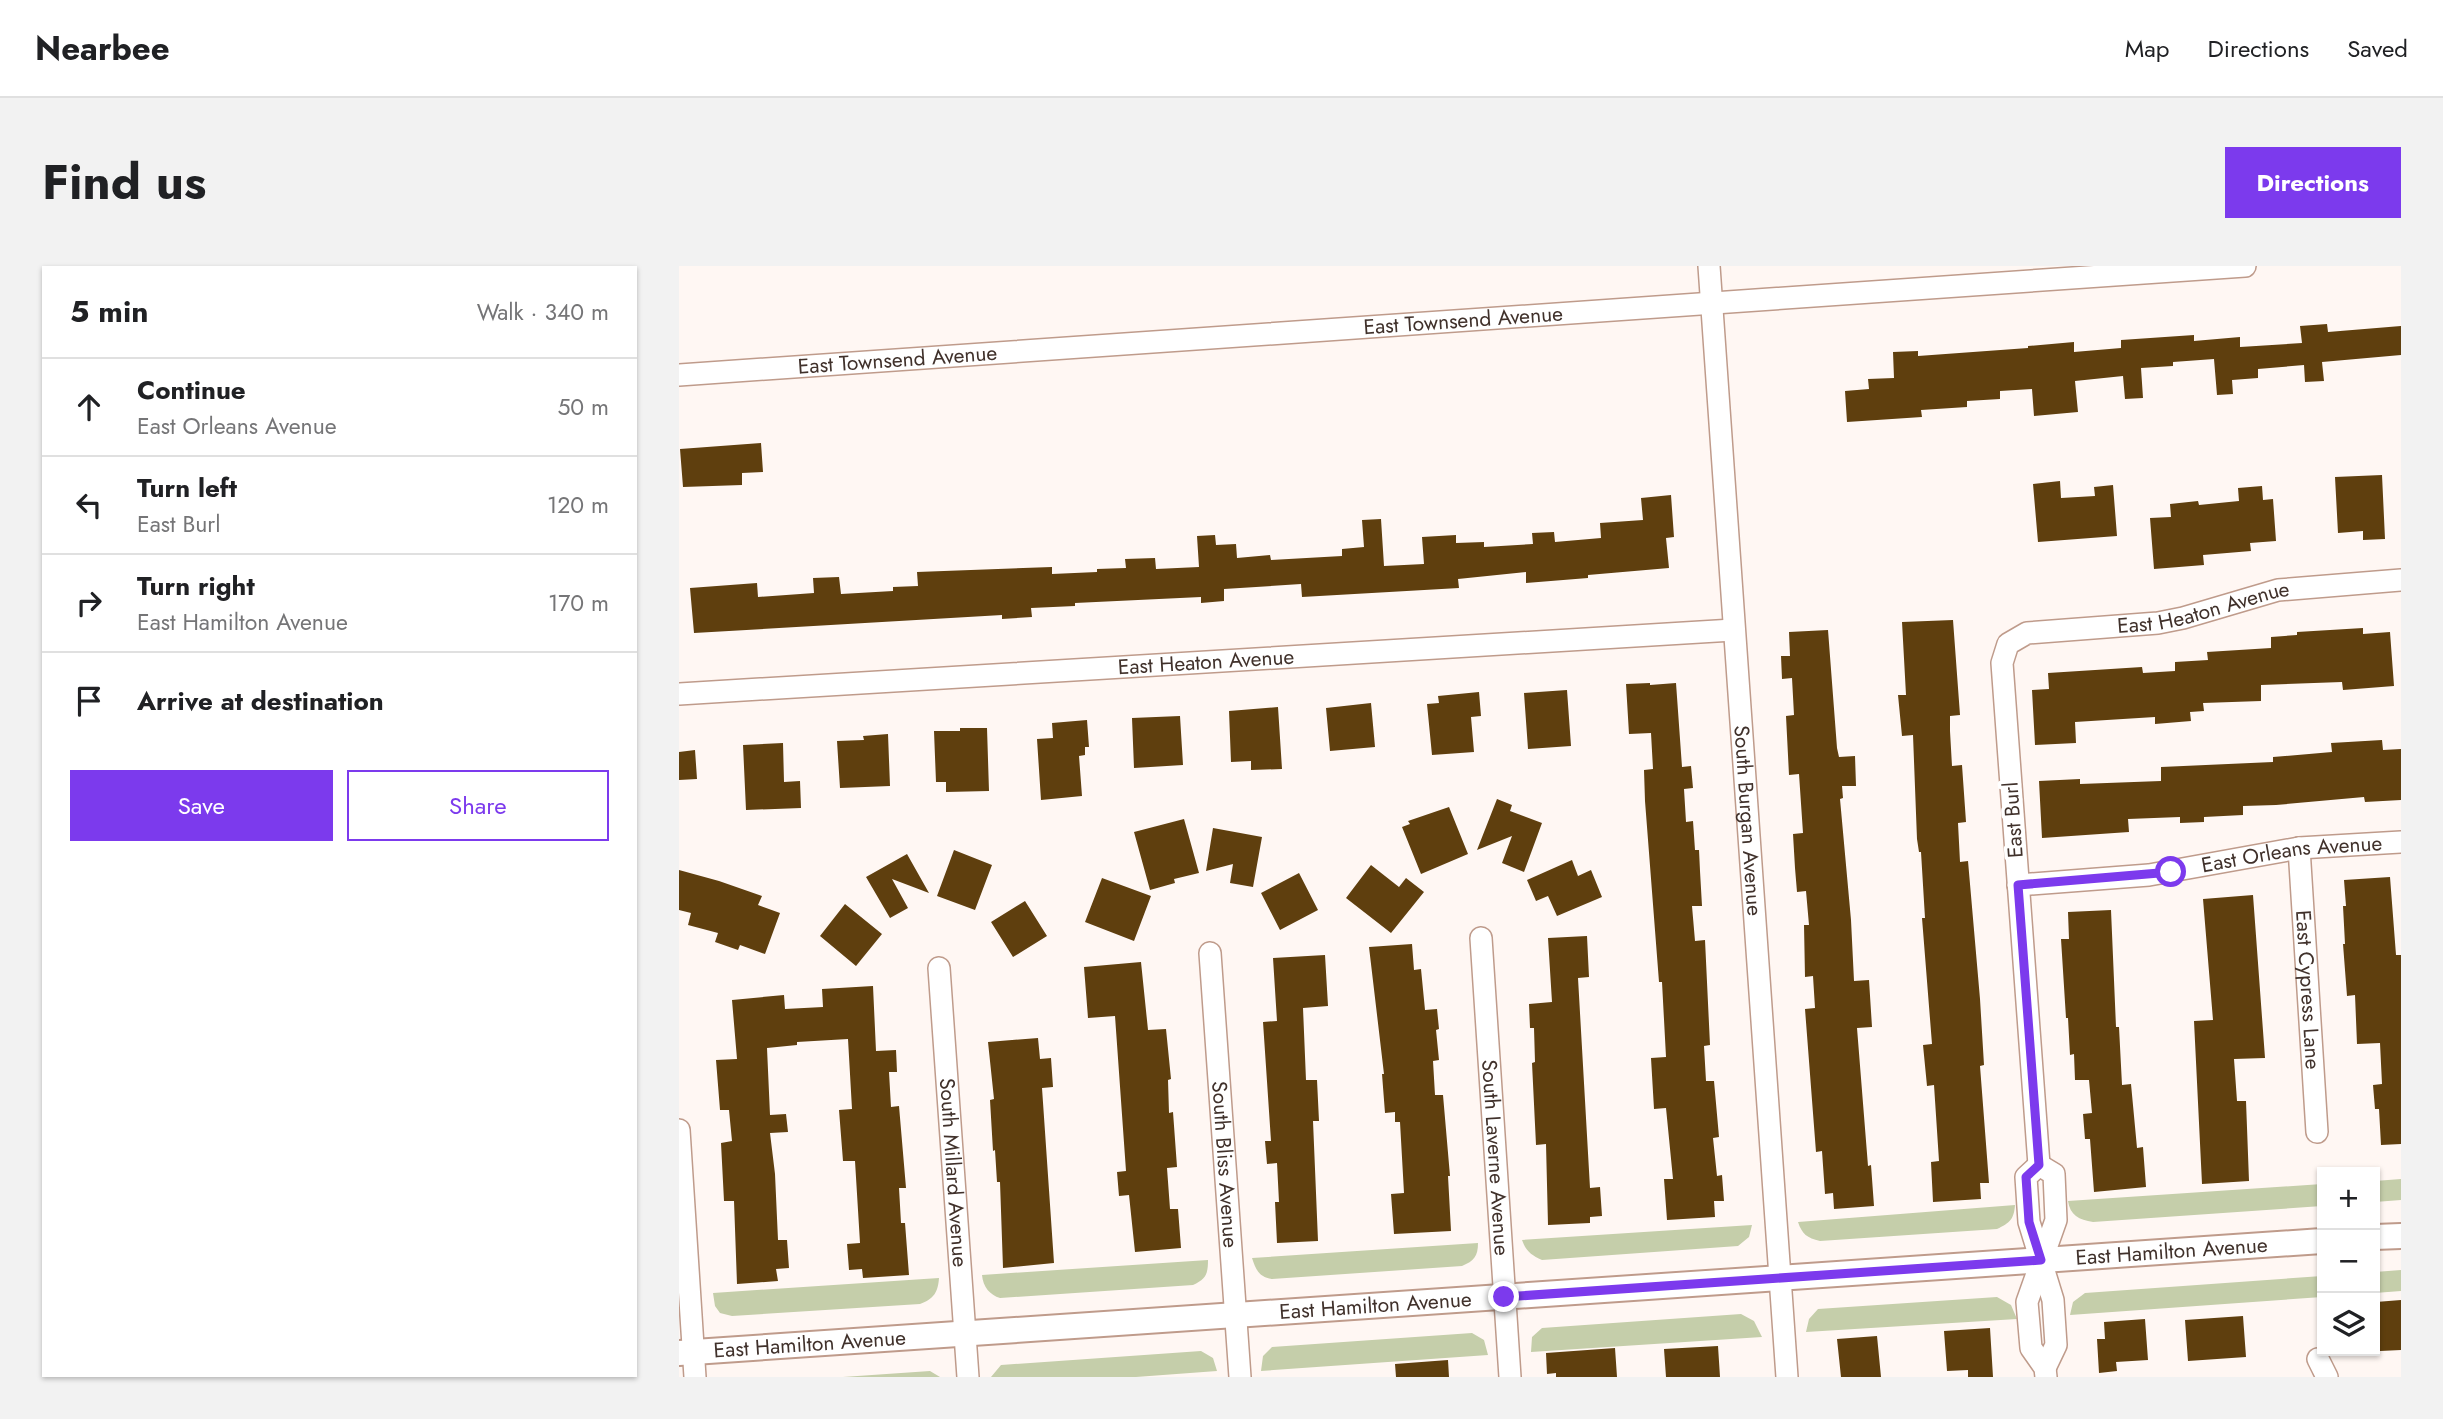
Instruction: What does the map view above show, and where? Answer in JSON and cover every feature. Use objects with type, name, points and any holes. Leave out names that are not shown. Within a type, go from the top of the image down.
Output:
[{"type":"street","name":"South Burgan Avenue","points":[[1709,266],[1787,1377]]},
{"type":"street","name":"East Townsend Avenue","points":[[679,375],[2245,266]]},
{"type":"street","name":"East Heaton Avenue","points":[[2008,644],[2027,633],[2158,623],[2278,590],[2401,580]]},
{"type":"street","name":"East Heaton Avenue","points":[[679,694],[1733,630]]},
{"type":"street","name":"East Burl","points":[[2008,644],[2002,663],[2039,1165],[2026,1177],[2029,1222],[2041,1260]]},
{"type":"street","name":"East Orleans Avenue","points":[[2018,885],[2150,875],[2299,848],[2401,842]]},
{"type":"street","name":"East Cypress Lane","points":[[2299,848],[2318,1132]]},
{"type":"street","name":"South Laverne Avenue","points":[[1481,938],[1510,1377]]},
{"type":"street","name":"South Bliss Avenue","points":[[1210,953],[1240,1377]]},
{"type":"street","name":"South Millard Avenue","points":[[939,968],[968,1377]]},
{"type":"street","points":[[679,1130],[686,1352],[695,1377]]},
{"type":"street","points":[[2380,1237],[2401,1236]]},
{"type":"street","name":"East Hamilton Avenue","points":[[686,1352],[2317,1241]]},
{"type":"street","points":[[2041,1260],[2027,1302],[2031,1348],[2046,1373]]},
{"type":"green space","points":[[2401,1179],[2401,1200],[2380,1202],[2380,1181]]},
{"type":"green space","points":[[2317,1184],[2317,1206],[2093,1222],[2076,1216],[2068,1201]]},
{"type":"green space","points":[[2015,1205],[2011,1220],[1997,1229],[1820,1241],[1806,1235],[1798,1222]]},
{"type":"green space","points":[[1752,1225],[1749,1237],[1738,1246],[1542,1260],[1529,1252],[1522,1240]]},
{"type":"green space","points":[[1478,1243],[1475,1258],[1462,1266],[1272,1279],[1259,1272],[1252,1258]]},
{"type":"green space","points":[[1208,1260],[1205,1276],[1193,1285],[1000,1298],[988,1290],[982,1275]]},
{"type":"green space","points":[[2401,1270],[2401,1291],[2380,1293],[2380,1272]]},
{"type":"green space","points":[[2317,1276],[2317,1297],[2070,1315],[2073,1302],[2085,1293]]},
{"type":"green space","points":[[939,1278],[934,1294],[920,1304],[732,1316],[720,1313],[715,1306],[713,1293]]},
{"type":"green space","points":[[1997,1297],[2011,1305],[2017,1319],[1806,1332],[1809,1319],[1818,1309]]},
{"type":"green space","points":[[1741,1314],[1754,1321],[1762,1337],[1531,1352],[1532,1337],[1542,1328]]},
{"type":"green space","points":[[1472,1333],[1484,1340],[1488,1355],[1261,1371],[1263,1356],[1272,1347]]},
{"type":"green space","points":[[1201,1351],[1213,1358],[1217,1371],[1136,1377],[991,1377],[1001,1365]]},
{"type":"green space","points":[[930,1371],[940,1377],[843,1377]]},
{"type":"building","points":[[2327,324],[2328,332],[2401,326],[2401,355],[2322,362],[2324,381],[2305,382],[2304,365],[2258,369],[2258,378],[2232,380],[2233,394],[2217,395],[2214,359],[2173,362],[2173,366],[2141,368],[2143,398],[2125,399],[2123,376],[2075,381],[2078,412],[2034,416],[2032,389],[2000,391],[2000,399],[1967,401],[1967,407],[1921,410],[1922,417],[1847,422],[1845,391],[1869,389],[1868,379],[1894,378],[1893,352],[1918,351],[1918,356],[2074,342],[2074,352],[2121,348],[2121,340],[2194,335],[2194,341],[2240,337],[2240,347],[2302,343],[2300,326]]},
{"type":"building","points":[[761,443],[763,472],[742,473],[742,485],[683,487],[680,449]]},
{"type":"building","points":[[2382,475],[2385,539],[2363,540],[2363,531],[2338,533],[2335,477]]},
{"type":"building","points":[[2060,481],[2061,498],[2095,496],[2094,487],[2113,485],[2117,536],[2038,542],[2033,484]]},
{"type":"building","points":[[2262,486],[2263,500],[2273,499],[2276,541],[2250,543],[2251,551],[2203,555],[2204,565],[2154,569],[2150,518],[2171,517],[2170,504],[2198,501],[2199,505],[2239,501],[2238,488]]},
{"type":"building","points":[[1671,495],[1674,537],[1666,538],[1669,568],[1526,583],[1526,572],[1458,579],[1459,588],[1302,597],[1301,584],[1224,589],[1224,601],[1201,603],[1201,597],[1075,603],[1075,606],[1031,608],[1032,617],[1002,619],[1002,615],[694,633],[690,588],[757,583],[758,597],[814,593],[813,578],[839,577],[841,594],[893,591],[893,587],[918,586],[917,572],[1052,567],[1052,574],[1097,572],[1097,569],[1126,568],[1125,559],[1155,558],[1156,569],[1199,567],[1197,536],[1215,535],[1216,545],[1236,544],[1237,558],[1270,555],[1271,560],[1342,556],[1342,549],[1364,547],[1362,520],[1381,519],[1384,566],[1424,564],[1422,537],[1456,535],[1456,543],[1484,542],[1484,547],[1533,544],[1532,533],[1554,532],[1555,542],[1601,538],[1600,523],[1643,520],[1641,498]]},
{"type":"building","points":[[1953,620],[1960,715],[1950,716],[1952,766],[1962,765],[1966,822],[1958,823],[1960,862],[1968,861],[1980,999],[1984,1065],[1980,1066],[1989,1183],[1980,1183],[1981,1199],[1933,1202],[1931,1162],[1939,1161],[1934,1085],[1927,1086],[1923,1045],[1932,1044],[1922,918],[1925,918],[1921,852],[1917,839],[1913,735],[1902,736],[1898,695],[1906,695],[1902,622]]},
{"type":"building","points":[[2363,628],[2363,634],[2390,632],[2394,686],[2343,690],[2342,682],[2261,685],[2261,701],[2203,703],[2204,711],[2190,712],[2191,721],[2155,724],[2155,717],[2075,722],[2076,743],[2035,745],[2032,690],[2049,689],[2048,673],[2142,667],[2143,673],[2175,671],[2175,662],[2208,660],[2207,652],[2271,648],[2271,637],[2297,635],[2297,632]]},
{"type":"building","points":[[1828,630],[1837,748],[1839,757],[1855,756],[1856,786],[1842,786],[1843,798],[1840,799],[1854,981],[1869,980],[1872,1027],[1857,1028],[1868,1166],[1871,1165],[1874,1206],[1834,1209],[1833,1193],[1825,1194],[1822,1151],[1816,1152],[1805,1009],[1815,1008],[1813,976],[1805,977],[1804,925],[1809,925],[1806,891],[1797,892],[1793,834],[1803,833],[1799,774],[1789,775],[1786,716],[1794,715],[1792,678],[1782,679],[1781,656],[1790,656],[1789,632]]},
{"type":"building","points":[[1676,683],[1682,767],[1691,766],[1693,788],[1684,789],[1686,822],[1693,821],[1695,850],[1699,850],[1702,906],[1692,906],[1695,941],[1705,940],[1710,1045],[1704,1046],[1706,1081],[1714,1081],[1719,1137],[1713,1138],[1717,1176],[1722,1175],[1724,1201],[1714,1201],[1715,1217],[1667,1220],[1664,1179],[1673,1179],[1666,1108],[1654,1109],[1651,1058],[1666,1057],[1662,982],[1659,982],[1645,801],[1644,770],[1653,769],[1651,733],[1629,734],[1626,684]]},
{"type":"building","points":[[1567,690],[1571,746],[1528,749],[1524,693]]},
{"type":"building","points":[[1479,692],[1481,716],[1471,717],[1474,752],[1432,755],[1427,704],[1439,703],[1438,696]]},
{"type":"building","points":[[1371,703],[1375,747],[1330,751],[1326,708]]},
{"type":"building","points":[[1278,707],[1282,769],[1251,770],[1251,761],[1231,762],[1229,711]]},
{"type":"building","points":[[1180,716],[1183,765],[1134,768],[1132,718]]},
{"type":"building","points":[[1087,720],[1089,747],[1085,747],[1085,755],[1079,756],[1082,796],[1041,800],[1037,739],[1053,738],[1052,723]]},
{"type":"building","points":[[960,728],[987,728],[989,791],[946,792],[946,782],[936,782],[934,731],[960,731]]},
{"type":"building","points":[[888,734],[890,786],[840,788],[837,741],[864,740],[863,736]]},
{"type":"building","points":[[2382,740],[2383,750],[2401,749],[2401,800],[2365,802],[2364,797],[2243,806],[2243,815],[2204,817],[2204,822],[2180,823],[2180,817],[2128,819],[2129,832],[2042,838],[2039,781],[2080,779],[2080,784],[2161,781],[2161,767],[2273,762],[2273,757],[2332,752],[2331,743]]},
{"type":"building","points":[[783,743],[784,782],[800,781],[801,808],[746,810],[743,745]]},
{"type":"building","points":[[695,750],[697,779],[679,780],[679,752]]},
{"type":"building","points":[[1497,799],[1512,805],[1510,811],[1542,823],[1524,872],[1502,863],[1512,836],[1477,850]]},
{"type":"building","points":[[1449,807],[1468,854],[1421,874],[1402,827],[1410,824],[1408,821]]},
{"type":"building","points":[[1184,819],[1199,873],[1174,879],[1175,883],[1150,890],[1134,832]]},
{"type":"building","points":[[1213,828],[1262,837],[1253,887],[1230,883],[1233,864],[1206,871]]},
{"type":"building","points":[[954,850],[992,865],[975,910],[937,896]]},
{"type":"building","points":[[907,854],[929,893],[892,879],[908,908],[890,918],[866,877]]},
{"type":"building","points":[[1572,860],[1578,876],[1591,870],[1602,897],[1557,916],[1548,896],[1536,901],[1527,880]]},
{"type":"building","points":[[1371,865],[1399,887],[1406,878],[1424,892],[1391,933],[1346,898]]},
{"type":"building","points":[[679,870],[762,896],[758,905],[780,913],[765,954],[740,945],[738,950],[715,942],[718,933],[688,925],[691,913],[679,910]]},
{"type":"building","points":[[1299,873],[1318,910],[1280,930],[1261,893]]},
{"type":"building","points":[[2390,877],[2396,955],[2401,955],[2401,1144],[2381,1145],[2379,1109],[2375,1109],[2373,1085],[2382,1084],[2380,1043],[2357,1044],[2355,995],[2347,996],[2343,906],[2346,906],[2344,880]]},
{"type":"building","points":[[1102,878],[1151,896],[1134,941],[1085,922]]},
{"type":"building","points":[[2253,895],[2265,1058],[2234,1059],[2237,1101],[2246,1101],[2249,1181],[2202,1184],[2194,1021],[2213,1020],[2203,899]]},
{"type":"building","points":[[1025,901],[1047,936],[1013,957],[991,922]]},
{"type":"building","points":[[845,904],[882,934],[856,966],[820,936]]},
{"type":"building","points":[[2111,910],[2116,1027],[2119,1027],[2122,1085],[2131,1084],[2137,1148],[2143,1147],[2146,1187],[2094,1192],[2090,1139],[2085,1139],[2083,1114],[2092,1113],[2089,1080],[2075,1080],[2074,1054],[2070,1055],[2061,939],[2069,939],[2068,912]]},
{"type":"building","points":[[1587,936],[1589,977],[1578,978],[1590,1188],[1600,1187],[1602,1216],[1590,1217],[1590,1223],[1548,1225],[1546,1144],[1536,1145],[1532,1063],[1535,1062],[1534,1028],[1530,1028],[1529,1004],[1552,1002],[1548,938]]},
{"type":"building","points":[[1412,944],[1414,970],[1421,969],[1425,1010],[1437,1009],[1439,1060],[1433,1061],[1435,1095],[1443,1095],[1450,1176],[1451,1231],[1394,1234],[1391,1194],[1404,1193],[1400,1122],[1395,1122],[1395,1112],[1385,1113],[1384,1074],[1369,947]]},
{"type":"building","points":[[1325,955],[1328,1006],[1303,1008],[1306,1080],[1317,1080],[1319,1121],[1313,1121],[1318,1241],[1277,1243],[1277,1163],[1267,1164],[1265,1141],[1271,1141],[1263,1022],[1277,1021],[1273,958]]},
{"type":"building","points":[[1141,962],[1148,1030],[1166,1029],[1171,1079],[1168,1080],[1169,1113],[1173,1112],[1177,1167],[1167,1168],[1170,1209],[1178,1209],[1181,1248],[1135,1252],[1129,1195],[1119,1196],[1117,1172],[1126,1171],[1115,1016],[1088,1018],[1084,967]]},
{"type":"building","points":[[873,986],[876,1051],[896,1050],[897,1072],[889,1072],[891,1107],[899,1106],[906,1188],[899,1188],[901,1223],[905,1223],[909,1275],[863,1278],[862,1269],[849,1270],[847,1244],[860,1243],[855,1161],[843,1161],[839,1110],[852,1109],[848,1039],[797,1042],[797,1045],[767,1048],[770,1115],[786,1114],[788,1132],[770,1133],[778,1240],[787,1240],[789,1268],[776,1269],[778,1281],[737,1284],[734,1201],[724,1201],[721,1143],[732,1141],[729,1110],[720,1110],[716,1060],[737,1059],[732,1000],[784,995],[785,1009],[823,1007],[822,989]]},
{"type":"building","points":[[1038,1038],[1040,1059],[1051,1058],[1053,1087],[1042,1088],[1054,1263],[1003,1268],[1000,1182],[997,1182],[995,1150],[993,1151],[990,1100],[994,1099],[988,1042]]},
{"type":"building","points":[[2401,1300],[2401,1350],[2380,1351],[2380,1302]]},
{"type":"building","points":[[2243,1316],[2246,1357],[2188,1361],[2185,1320]]},
{"type":"building","points":[[2145,1319],[2148,1360],[2116,1362],[2117,1371],[2099,1373],[2097,1339],[2105,1339],[2104,1322]]},
{"type":"building","points":[[1990,1328],[1993,1377],[1968,1377],[1968,1370],[1947,1371],[1944,1331]]},
{"type":"building","points":[[1877,1336],[1881,1377],[1841,1377],[1837,1339]]},
{"type":"building","points":[[1718,1346],[1720,1377],[1666,1377],[1664,1349]]},
{"type":"building","points":[[1615,1348],[1617,1377],[1556,1377],[1556,1373],[1547,1374],[1546,1353]]},
{"type":"building","points":[[1448,1360],[1449,1377],[1396,1377],[1395,1364]]},
{"type":"route","points":[[1504,1297],[2041,1260],[2029,1222],[2026,1177],[2039,1165],[2018,885],[2171,872]]}]
